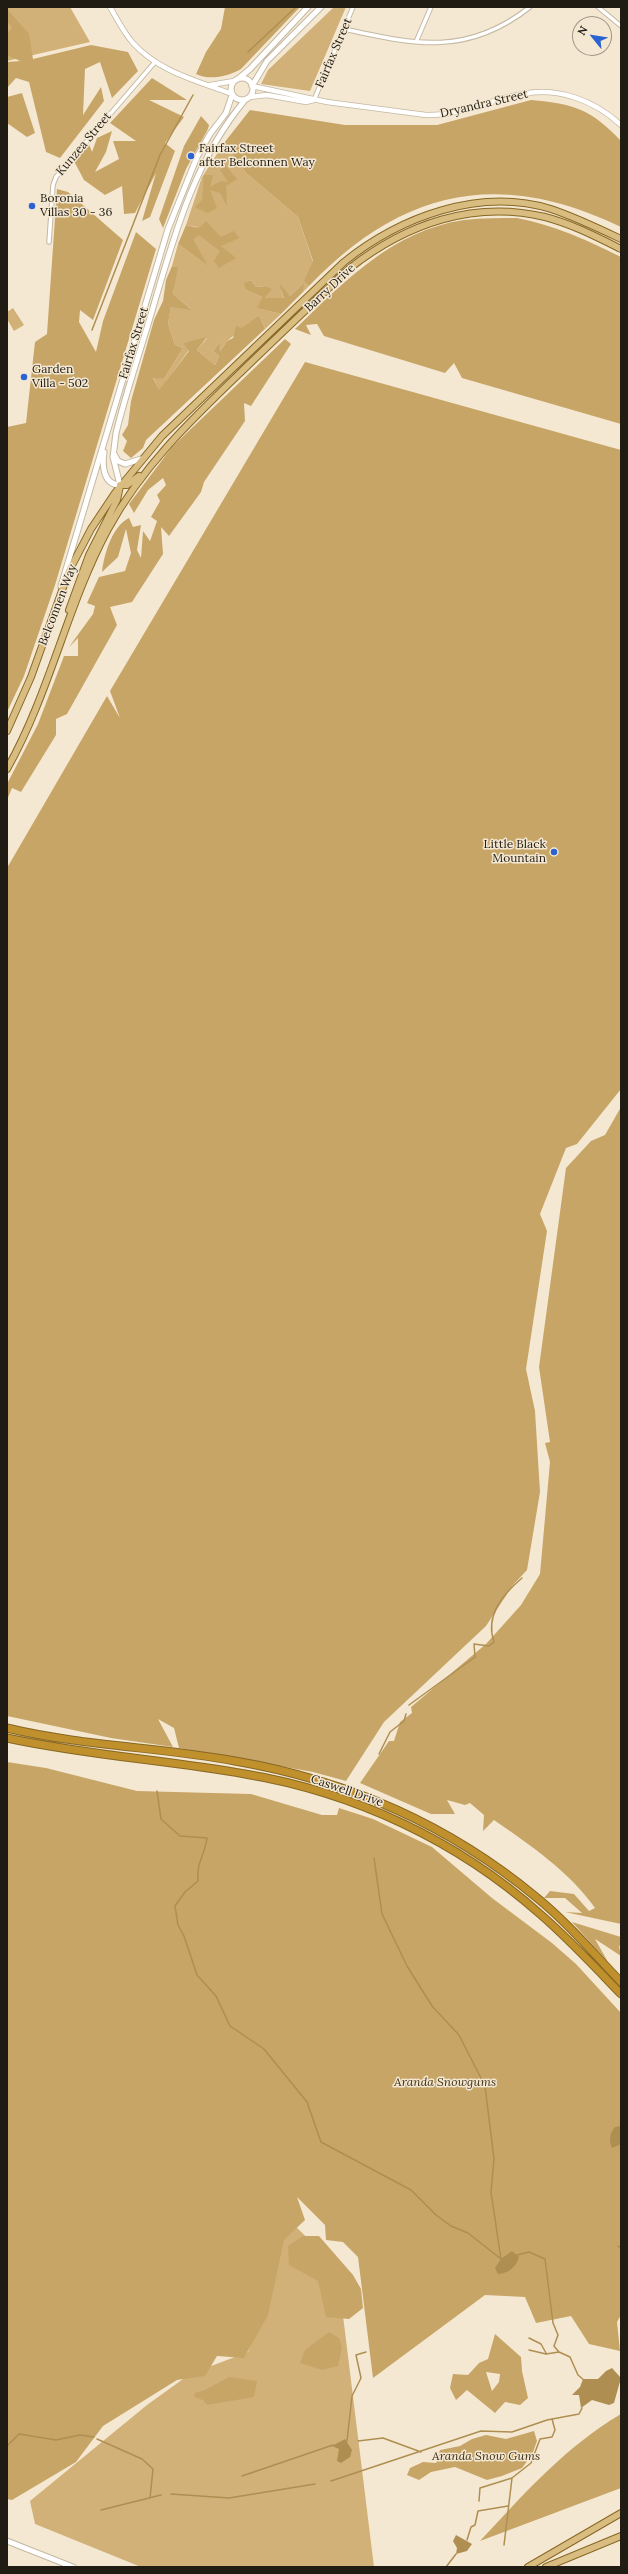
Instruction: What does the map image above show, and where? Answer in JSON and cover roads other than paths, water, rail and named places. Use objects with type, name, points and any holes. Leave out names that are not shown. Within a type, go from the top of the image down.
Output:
[{"type":"highway","points":[[7,1724],[80,1740]]},
{"type":"highway","points":[[7,1728],[80,1740]]},
{"type":"highway","name":"Caswell Drive","points":[[7,1738],[254,1775],[313,1790],[361,1806],[422,1833],[485,1871],[522,1899],[557,1929],[621,1994]]},
{"type":"highway","name":"Caswell Drive","points":[[80,1740],[194,1754],[279,1769],[322,1781],[384,1804],[444,1833],[495,1865],[537,1897],[621,1982]]},
{"type":"main road","points":[[308,7],[250,69],[236,80],[230,88],[232,95],[236,99],[248,98],[252,86],[267,61],[321,7]]},
{"type":"main road","points":[[236,80],[246,79],[252,86]]},
{"type":"main road","name":"Fairfax Street","points":[[57,601],[70,550],[106,438],[179,198],[204,142],[226,113],[232,95]]},
{"type":"main road","name":"Fairfax Street","points":[[120,486],[114,464],[113,449],[125,400],[184,206],[212,147],[248,98]]},
{"type":"main road","name":"Barry Drive","points":[[120,486],[141,459],[344,262],[368,243],[397,226],[429,213],[464,206],[488,203],[523,204],[550,209],[590,224],[621,239]]},
{"type":"main road","name":"Barry Drive","points":[[113,521],[155,458],[182,428],[350,268],[373,250],[399,235],[431,222],[462,215],[517,213],[546,218],[587,232],[621,249]]},
{"type":"main road","points":[[106,438],[104,471],[111,482],[120,486],[132,482],[155,458]]},
{"type":"main road","points":[[113,449],[116,459],[123,464],[141,459]]},
{"type":"main road","points":[[55,655],[80,580],[117,500],[120,486]]},
{"type":"main road","name":"Belconnen Way","points":[[7,731],[31,677],[57,601],[83,544],[120,486]]},
{"type":"main road","name":"Belconnen Way","points":[[7,769],[91,565],[113,521]]},
{"type":"main road","points":[[528,2567],[621,2513]]},
{"type":"main road","points":[[546,2567],[621,2536]]},
{"type":"main road","points":[[7,2541],[73,2567]]},
{"type":"street","points":[[110,7],[134,44],[155,62],[174,72],[232,95]]},
{"type":"street","name":"Fairfax Street","points":[[314,100],[353,7]]},
{"type":"street","points":[[416,42],[431,7]]},
{"type":"street","points":[[344,29],[416,42],[438,44],[484,35],[511,22],[530,7]]},
{"type":"street","points":[[598,7],[621,26]]},
{"type":"street","name":"Kunzea Street","points":[[49,242],[53,185],[56,177],[155,62]]},
{"type":"street","points":[[210,86],[236,80]]},
{"type":"street","name":"Dryandra Street","points":[[252,86],[314,100],[440,116],[465,111],[522,94],[550,93],[572,96],[599,107],[621,125]]},
{"type":"street","name":"Dryandra Street","points":[[248,98],[267,95],[306,102],[314,100]]},
{"type":"waterway","points":[[248,52],[296,7]]},
{"type":"waterway","points":[[92,330],[160,155],[193,95]]},
{"type":"waterway","points":[[409,1705],[475,1657],[474,1644],[489,1646],[494,1642],[492,1623],[497,1607],[508,1592],[522,1578]]},
{"type":"waterway","points":[[379,1754],[390,1732],[404,1721],[406,1714]]},
{"type":"waterway","points":[[157,1791],[161,1819],[180,1836],[207,1838],[199,1864],[198,1881],[185,1892],[175,1906],[178,1925],[184,1936],[197,1975],[216,1996],[230,2026],[264,2049],[307,2102],[321,2142],[411,2190],[436,2215],[451,2226],[468,2233],[501,2259]]},
{"type":"waterway","points":[[374,1858],[382,1914],[407,1966],[432,2006],[459,2035],[485,2086],[494,2159],[491,2192],[501,2259]]},
{"type":"waterway","points":[[517,2255],[529,2252],[545,2259],[553,2323],[558,2335],[554,2346],[559,2352],[570,2357],[578,2375],[585,2381]]},
{"type":"waterway","points":[[529,2338],[541,2344],[546,2353]]},
{"type":"waterway","points":[[529,2350],[546,2354],[559,2352]]},
{"type":"waterway","points":[[347,2441],[352,2396],[361,2378],[356,2355],[366,2352]]},
{"type":"waterway","points":[[331,2481],[481,2431],[512,2432],[547,2420],[579,2414],[582,2408]]},
{"type":"waterway","points":[[504,2545],[512,2478],[531,2463],[540,2439],[552,2437],[555,2430],[552,2419]]},
{"type":"waterway","points":[[7,2446],[19,2434],[56,2440],[80,2435],[94,2437]]},
{"type":"waterway","points":[[358,2441],[383,2438],[421,2452]]},
{"type":"waterway","points":[[97,2439],[142,2459],[153,2469],[150,2498]]},
{"type":"waterway","points":[[242,2476],[333,2445]]},
{"type":"waterway","points":[[479,2501],[480,2488],[512,2478]]},
{"type":"waterway","points":[[171,2494],[229,2498],[315,2484]]},
{"type":"waterway","points":[[101,2510],[161,2495]]},
{"type":"waterway","points":[[467,2540],[471,2527],[475,2525],[478,2511],[508,2506]]},
{"type":"waterway","points":[[446,2567],[456,2554]]},
{"type":"place","name":"Fairfax Street after Belconnen Way","points":[[191,156]]},
{"type":"place","name":"Boronia Villas 30 - 36","points":[[32,206]]},
{"type":"place","name":"Garden Villa - 502","points":[[24,377]]},
{"type":"place","name":"Little Black Mountain","points":[[554,852]]},
{"type":"park label","name":"Aranda Snowgums","points":[[445,2083]]},
{"type":"park label","name":"Aranda Snow Gums","points":[[486,2457]]}]
